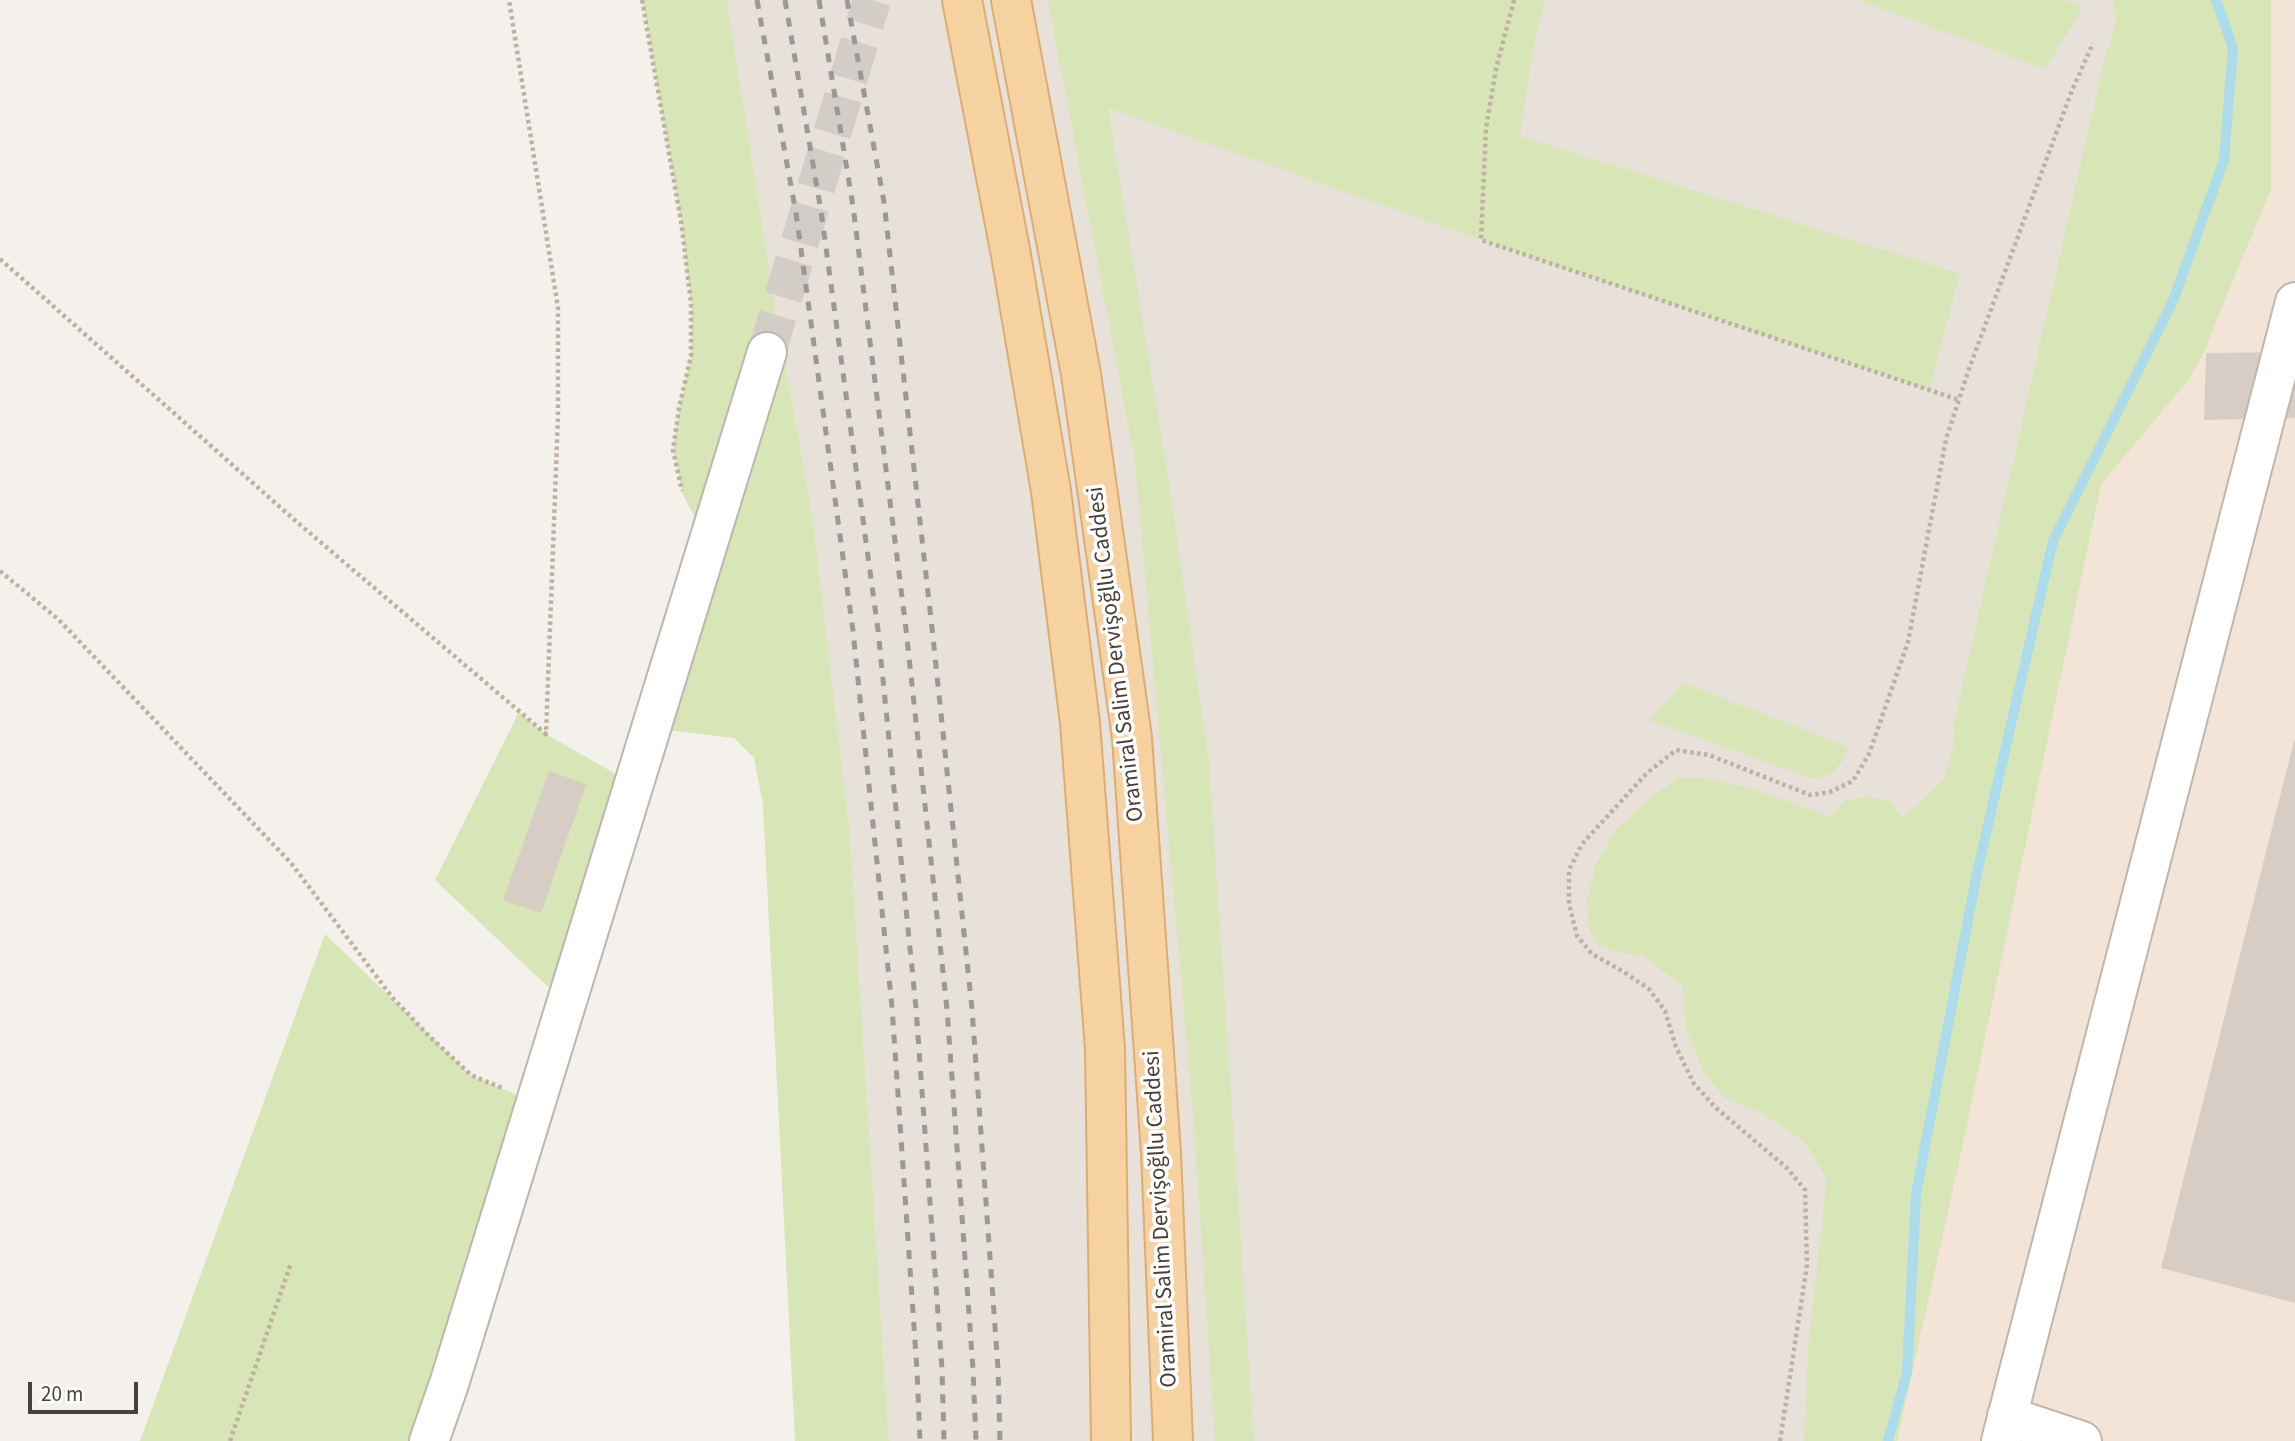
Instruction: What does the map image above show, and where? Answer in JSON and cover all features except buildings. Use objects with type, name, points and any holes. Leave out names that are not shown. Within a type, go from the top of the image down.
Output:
[{"type":"main road","name":"Oramiral Salim Dervişoğllu Caddesi","points":[[962,0],[1051,491],[1080,723],[1105,1049],[1111,1441]]},
{"type":"main road","name":"Oramiral Salim Dervişoğllu Caddesi","points":[[1011,0],[1081,374],[1132,738],[1161,1153],[1173,1441]]},
{"type":"lane","points":[[2082,1441],[2004,1429],[2295,302]]},
{"type":"lane","points":[[429,1441],[449,1384],[767,352]]},
{"type":"path","points":[[0,259],[298,523],[546,734],[558,416],[558,308],[509,0]]},
{"type":"path","points":[[642,0],[681,221],[691,303],[691,356],[673,450],[683,495],[708,542]]},
{"type":"path","points":[[1514,0],[1496,69],[1486,128],[1481,240],[1959,400]]},
{"type":"path","points":[[1780,1441],[1807,1265],[1805,1190],[1787,1168],[1716,1108],[1694,1084],[1676,1047],[1665,1010],[1649,989],[1592,954],[1577,936],[1569,904],[1569,870],[1582,844],[1647,772],[1676,750],[1709,755],[1810,795],[1830,792],[1853,781],[1869,754],[1908,642],[1946,439],[2067,105],[2093,43]]},
{"type":"path","points":[[0,571],[58,619],[291,863],[392,997],[428,1035],[471,1075],[535,1103]]},
{"type":"path","points":[[230,1441],[291,1263]]},
{"type":"shaded area","points":[[727,0],[2295,0],[2295,1441],[889,1441],[850,834],[813,519],[777,318]]},
{"type":"shaded area","points":[[2271,0],[2295,0],[2295,1441],[1897,1441],[1958,1166],[2101,484],[2189,379],[2202,356],[2271,188]]},
{"type":"green space","points":[[642,0],[727,0],[777,318],[813,519],[850,834],[889,1441],[795,1441],[763,804],[754,758],[734,738],[650,728],[708,542],[683,495],[673,450],[691,356],[691,303],[681,221]]},
{"type":"green space","points":[[1048,0],[1544,0],[1531,59],[1520,136],[1960,274],[1929,390],[1509,250],[1108,108],[1169,482],[1209,761],[1254,1441],[1215,1441],[1194,1125],[1135,461]]},
{"type":"green space","points":[[1858,0],[2062,0],[2083,7],[2045,69]]},
{"type":"green space","points":[[2113,0],[2271,0],[2271,188],[2202,356],[2189,379],[2101,484],[1958,1166],[1897,1441],[1804,1441],[1808,1348],[1827,1179],[1806,1143],[1765,1115],[1724,1097],[1703,1071],[1686,1028],[1683,986],[1643,956],[1618,952],[1597,944],[1589,928],[1587,900],[1596,865],[1616,830],[1649,799],[1678,778],[1702,778],[1752,789],[1831,817],[1844,801],[1870,796],[1890,802],[1902,818],[1944,780],[1953,749],[1955,718],[2103,66],[2116,22]]},
{"type":"green space","points":[[1684,683],[1848,747],[1842,762],[1830,774],[1813,779],[1649,720]]},
{"type":"green space","points":[[519,712],[546,734],[633,784],[565,1003],[435,880]]},
{"type":"green space","points":[[325,934],[471,1075],[535,1103],[429,1441],[140,1441]]},
{"type":"waterway","points":[[1888,1441],[1907,1372],[1916,1194],[1977,873],[2053,541],[2173,301],[2224,160],[2233,48],[2216,0]]},
{"type":"tunnel","points":[[767,352],[872,0]]},
{"type":"railway","points":[[757,0],[796,213],[853,631],[892,1007],[920,1441]]},
{"type":"railway","points":[[785,0],[821,211],[878,630],[916,1008],[942,1369],[944,1441]]},
{"type":"railway","points":[[819,0],[853,206],[906,629],[947,1009],[976,1441]]},
{"type":"railway","points":[[847,0],[884,202],[932,628],[972,1009],[998,1368],[1000,1441]]}]
